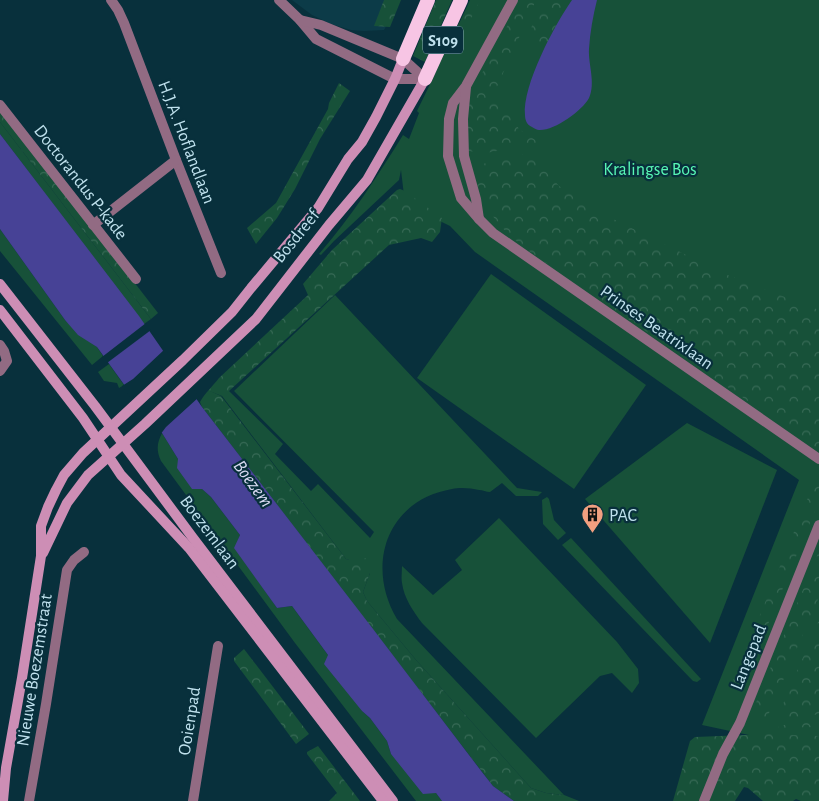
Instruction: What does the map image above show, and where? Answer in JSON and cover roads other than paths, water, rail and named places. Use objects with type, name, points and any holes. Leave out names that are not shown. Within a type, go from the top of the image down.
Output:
[{"type":"highway","name":"Bosdreef","points":[[403,59],[428,0]]},
{"type":"highway","name":"Bosdreef","points":[[425,79],[461,0]]},
{"type":"main road","name":"Bosdreef","points":[[97,440],[232,312],[318,208],[348,159],[362,142],[380,110],[403,59]]},
{"type":"main road","name":"Bosdreef","points":[[108,456],[196,377],[256,319],[329,225],[367,180],[425,79]]},
{"type":"main road","name":"Boezemlaan","points":[[0,284],[393,801]]},
{"type":"main road","name":"Boezemlaan","points":[[0,310],[83,418],[121,475],[190,548],[383,801]]},
{"type":"main road","name":"Nieuwe Boezemstraat","points":[[3,801],[6,768],[42,556],[41,526],[64,475],[97,440]]},
{"type":"main road","name":"Nieuwe Boezemstraat","points":[[42,556],[67,503],[88,474],[108,456]]},
{"type":"main road","name":"Nieuwe Boezemstraat","points":[[0,787],[6,768]]},
{"type":"street","name":"H.J.A. Hoflandlaan","points":[[111,0],[124,23],[221,273]]},
{"type":"street","points":[[279,0],[316,39],[395,78],[425,79]]},
{"type":"street","name":"Prinses Beatrixlaan","points":[[513,0],[466,86],[453,102],[449,119],[448,156],[460,198],[493,233],[819,459]]},
{"type":"street","points":[[300,20],[322,25],[403,59],[425,79]]},
{"type":"street","name":"Prinses Beatrixlaan","points":[[466,86],[463,119],[464,156],[476,199],[479,220]]},
{"type":"street","name":"Doctorandus P-kade","points":[[0,105],[136,279]]},
{"type":"street","points":[[93,224],[176,160]]},
{"type":"street","points":[[0,345],[4,350],[7,361],[0,371]]},
{"type":"street","name":"Langepad","points":[[704,801],[723,754],[740,723],[819,524]]},
{"type":"street","name":"Nieuwe Boezemstraat","points":[[28,801],[46,704],[67,570],[74,560],[84,552]]},
{"type":"street","name":"Ooienpad","points":[[193,801],[218,646]]},
{"type":"water","points":[[572,0],[597,0],[589,49],[592,80],[591,92],[589,98],[580,109],[567,119],[560,124],[538,130],[529,125],[525,119],[525,103],[541,56]]},
{"type":"water","name":"Boezem","points":[[0,134],[139,316],[202,407],[482,772],[493,786],[514,801],[442,801],[436,793],[423,794],[391,754],[387,741],[370,718],[362,711],[324,664],[328,655],[292,606],[277,608],[234,548],[240,535],[211,497],[202,489],[192,489],[177,468],[178,459],[162,433],[156,429],[97,347],[78,335],[65,320],[0,229]]},
{"type":"place","name":"PAC","points":[[593,534]]},
{"type":"park label","name":"Kralingse Bos","points":[[650,169]]}]
